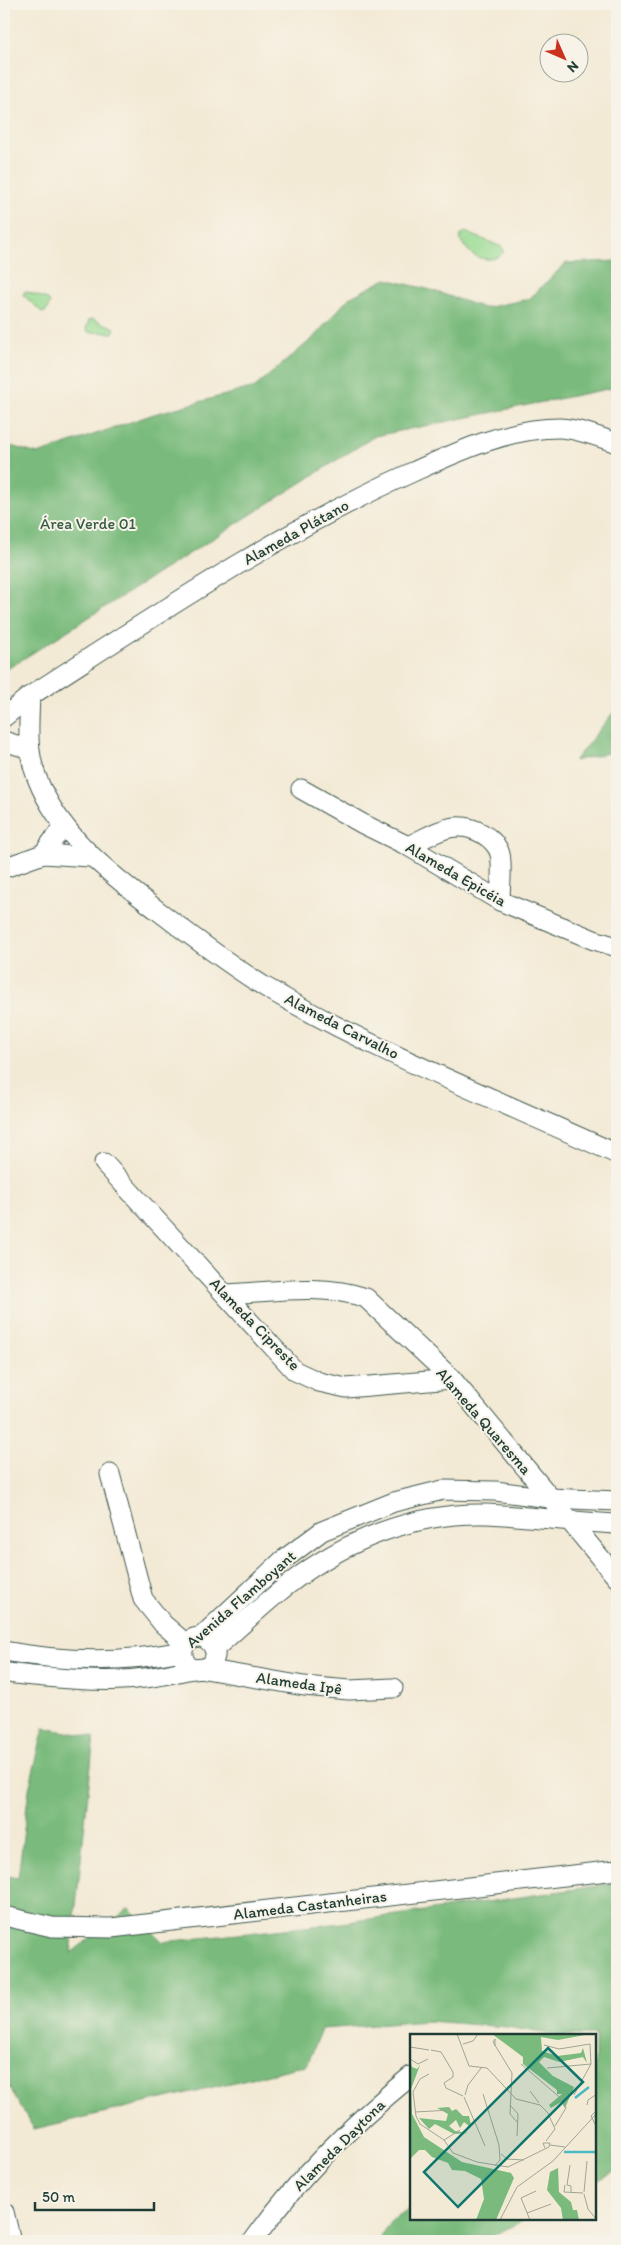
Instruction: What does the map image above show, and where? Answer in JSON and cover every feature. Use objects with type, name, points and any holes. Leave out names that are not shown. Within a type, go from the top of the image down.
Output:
[{"type":"street","name":"Alameda Plátano","points":[[4,717],[30,696],[228,570],[328,513],[452,454],[492,440],[527,432],[560,428],[617,443]]},
{"type":"street","name":"Alameda Carvalho","points":[[30,696],[29,749],[36,777],[47,800],[90,857],[185,932],[266,987],[350,1034],[617,1154]]},
{"type":"street","points":[[4,741],[29,749]]},
{"type":"street","name":"Alameda Epicéia","points":[[301,789],[363,824],[408,846],[500,900],[594,940],[617,947]]},
{"type":"street","points":[[43,854],[64,825]]},
{"type":"street","points":[[408,846],[450,827],[468,827],[479,832],[488,838],[500,854],[500,900]]},
{"type":"street","points":[[4,868],[43,854],[90,857]]},
{"type":"street","name":"Alameda Cipreste","points":[[104,1163],[295,1371],[320,1382],[346,1388],[452,1379]]},
{"type":"street","name":"Alameda Quaresma","points":[[226,1294],[328,1290],[348,1292],[366,1298],[452,1379],[569,1522]]},
{"type":"street","points":[[110,1474],[143,1599],[163,1624],[196,1645],[182,1658],[186,1665],[199,1669]]},
{"type":"street","name":"Avenida Flamboyant","points":[[196,1645],[283,1560],[322,1531],[394,1502],[444,1490],[495,1491],[550,1498],[617,1501]]},
{"type":"street","name":"Avenida Flamboyant","points":[[4,1651],[39,1658],[122,1659],[196,1645],[330,1556],[374,1534],[431,1518],[484,1514],[569,1522],[617,1524]]},
{"type":"street","points":[[569,1522],[617,1578]]},
{"type":"street","name":"Avenida Flamboyant","points":[[4,1672],[82,1681],[125,1682],[199,1669],[211,1664],[215,1657],[196,1645]]},
{"type":"street","name":"Alameda Ipê","points":[[199,1669],[304,1686],[349,1690],[393,1688]]},
{"type":"street","name":"Alameda Castanheiras","points":[[4,1916],[52,1927],[111,1928],[617,1870]]},
{"type":"street","name":"Alameda Daytona","points":[[253,2241],[311,2169],[360,2120],[410,2077]]},
{"type":"street","points":[[4,2212],[11,2241]]},
{"type":"green space","points":[[465,232],[502,247],[504,251],[493,259],[479,258],[468,250],[460,240],[461,235]]},
{"type":"green space","name":"Área Verde 01","points":[[617,261],[617,387],[375,436],[4,671],[4,444],[38,454],[154,414],[255,387],[312,339],[349,298],[386,279],[431,290],[484,308],[529,299],[566,263]]},
{"type":"green space","points":[[25,291],[47,299],[50,303],[47,310],[43,313],[23,295]]},
{"type":"green space","points":[[92,319],[115,328],[113,333],[88,332],[86,329],[89,320]]},
{"type":"green space","points":[[617,708],[617,751],[574,761]]},
{"type":"green space","points":[[44,1728],[94,1737],[71,1953],[129,1908],[163,1942],[342,1923],[617,1883],[617,2170],[596,2181],[596,2034],[549,2034],[507,2027],[427,2021],[322,2029],[307,2065],[34,2129],[4,2079],[4,1875],[18,1878],[29,1789]]},
{"type":"green space","points":[[410,2209],[410,2220],[523,2220],[483,2241],[378,2241],[393,2218]]}]
